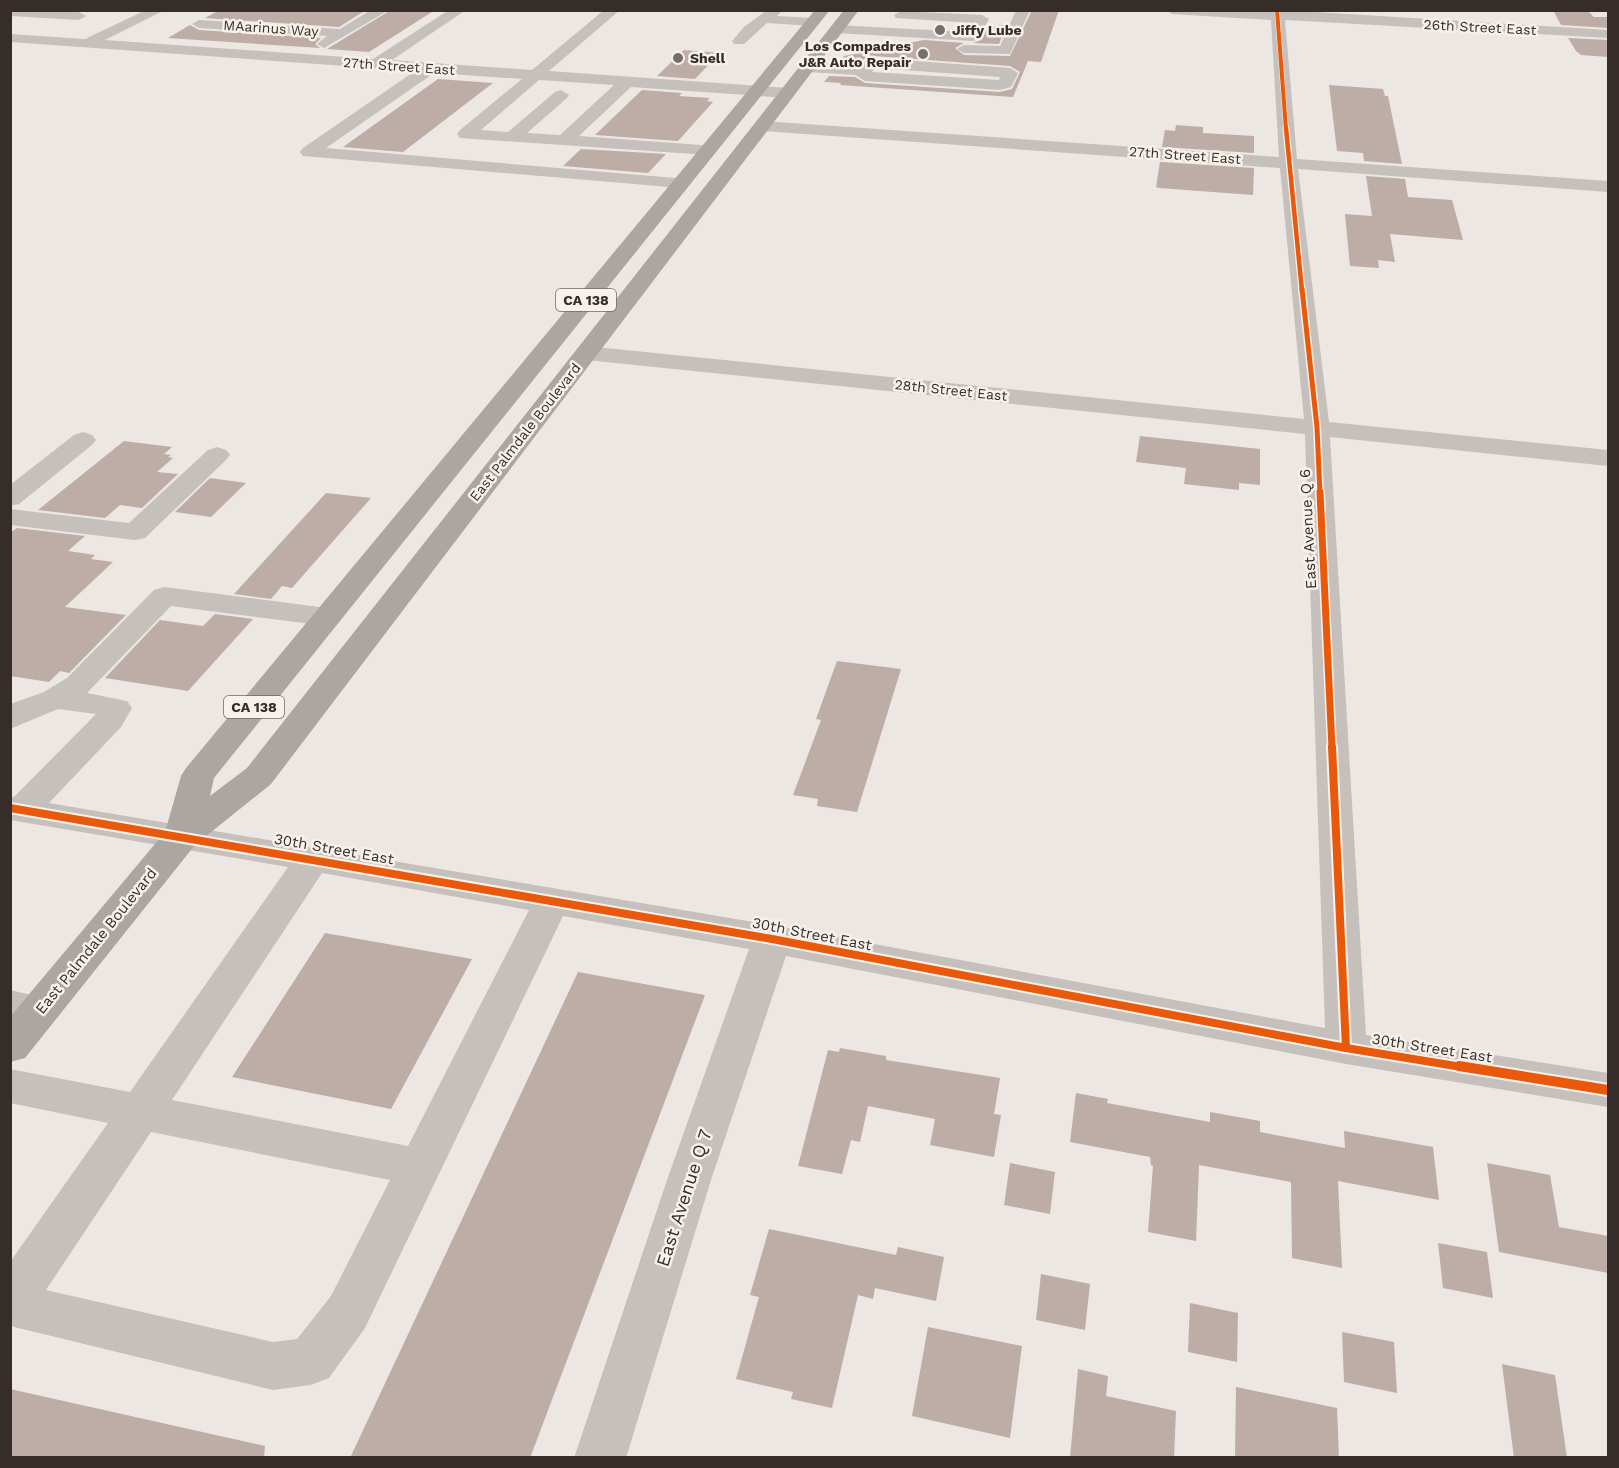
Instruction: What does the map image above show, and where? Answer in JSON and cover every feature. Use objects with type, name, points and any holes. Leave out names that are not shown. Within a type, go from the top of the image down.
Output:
[{"type":"highway","name":"East Palmdale Boulevard","points":[[10,1046],[25,1008],[182,836],[259,776],[852,10]]},
{"type":"highway","name":"East Palmdale Boulevard","points":[[182,836],[198,776],[818,16]]},
{"type":"street","points":[[67,42],[138,10]]},
{"type":"street","points":[[85,44],[158,10]]},
{"type":"street","name":"MAarinus Way","points":[[226,10],[199,24],[343,33]]},
{"type":"street","points":[[318,48],[382,10]]},
{"type":"street","points":[[376,64],[459,10]]},
{"type":"street","points":[[613,10],[466,134],[708,150]]},
{"type":"street","name":"26th Street East","points":[[1172,10],[1277,13],[1608,34]]},
{"type":"street","points":[[10,12],[59,12],[79,16]]},
{"type":"street","name":"East Avenue Q 6","points":[[1277,13],[1288,162],[1317,427],[1346,1048]]},
{"type":"street","points":[[837,29],[889,32],[943,28],[982,19],[1020,16],[1005,51],[881,43],[889,32],[902,14],[943,28],[972,37],[982,19]]},
{"type":"street","points":[[739,41],[749,30],[771,15],[818,16]]},
{"type":"street","name":"27th Street East","points":[[10,38],[788,93]]},
{"type":"street","points":[[874,63],[1010,73],[1005,84],[1000,85],[865,76],[863,74],[865,71],[870,64],[874,63]]},
{"type":"street","points":[[808,67],[865,71]]},
{"type":"street","points":[[430,68],[309,153],[681,183]]},
{"type":"street","points":[[565,140],[627,82]]},
{"type":"street","points":[[516,92],[609,98]]},
{"type":"street","points":[[512,137],[561,95]]},
{"type":"street","points":[[584,123],[607,124]]},
{"type":"street","name":"27th Street East","points":[[762,126],[1608,186]]},
{"type":"street","points":[[648,146],[663,128]]},
{"type":"street","name":"28th Street East","points":[[586,353],[1608,458]]},
{"type":"street","points":[[10,498],[83,440]]},
{"type":"street","points":[[10,517],[135,532],[217,455]]},
{"type":"street","points":[[10,719],[39,703],[55,699],[78,685],[164,596],[327,617]]},
{"type":"street","points":[[16,809],[109,720],[116,708],[55,699]]},
{"type":"street","name":"30th Street East","points":[[16,809],[772,939],[1346,1048],[1608,1090]]},
{"type":"street","points":[[313,859],[10,1303],[273,1366],[310,1361],[348,1312],[552,901]]},
{"type":"street","name":"East Avenue Q 7","points":[[600,1458],[689,1180],[772,939]]},
{"type":"street","points":[[10,1086],[419,1167]]},
{"type":"building","points":[[220,10],[366,10],[339,27],[205,18]]},
{"type":"building","points":[[391,10],[435,10],[369,52],[327,49]]},
{"type":"building","points":[[1032,10],[1059,10],[1041,62],[1028,61],[1013,97],[824,82],[829,76],[855,77],[865,83],[1000,92],[1012,89],[1020,72],[1010,66],[874,56],[864,59],[860,64],[839,62],[844,56],[924,40],[964,43],[955,48],[964,55],[1010,56]]},
{"type":"building","points":[[1553,10],[1587,10],[1594,17],[1608,17],[1608,28],[1561,25]]},
{"type":"building","points":[[1007,24],[999,44],[973,43],[979,41],[986,28]]},
{"type":"building","points":[[190,25],[199,30],[321,38],[315,44],[320,48],[168,38]]},
{"type":"building","points":[[1568,38],[1608,40],[1608,57],[1581,55]]},
{"type":"building","points":[[684,50],[720,53],[695,79],[657,76]]},
{"type":"building","points":[[438,79],[493,83],[403,152],[343,147]]},
{"type":"building","points":[[1329,85],[1383,89],[1385,96],[1388,96],[1402,164],[1364,161],[1363,153],[1337,151]]},
{"type":"building","points":[[642,90],[682,93],[679,96],[710,98],[707,101],[713,102],[678,141],[595,135]]},
{"type":"building","points":[[1176,125],[1203,127],[1203,133],[1254,136],[1254,153],[1162,147],[1165,130],[1175,131]]},
{"type":"building","points":[[581,149],[666,154],[648,173],[563,166]]},
{"type":"building","points":[[1160,162],[1254,168],[1253,195],[1156,187]]},
{"type":"building","points":[[1366,176],[1405,179],[1408,197],[1452,200],[1463,240],[1390,234],[1395,262],[1378,260],[1379,268],[1350,266],[1345,214],[1372,216]]},
{"type":"building","points":[[1140,436],[1260,449],[1260,485],[1239,483],[1239,490],[1184,484],[1186,468],[1136,462]]},
{"type":"building","points":[[124,441],[172,447],[164,454],[171,455],[168,457],[173,458],[157,472],[178,474],[142,508],[120,505],[105,518],[38,510]]},
{"type":"building","points":[[210,478],[246,483],[211,517],[175,512]]},
{"type":"building","points":[[326,493],[371,498],[292,588],[282,586],[271,599],[234,594]]},
{"type":"building","points":[[17,528],[85,536],[68,551],[95,555],[91,559],[113,562],[65,607],[126,615],[69,673],[60,671],[49,682],[10,676],[10,533]]},
{"type":"building","points":[[215,614],[253,619],[188,691],[105,678],[160,620],[203,626]]},
{"type":"building","points":[[837,661],[901,669],[857,812],[817,806],[818,799],[793,795],[821,720],[816,719]]},
{"type":"building","points":[[325,933],[472,959],[391,1109],[232,1077]]},
{"type":"building","points":[[578,972],[705,995],[530,1458],[350,1458]]},
{"type":"building","points":[[840,1048],[886,1056],[886,1060],[1000,1078],[994,1114],[1001,1115],[994,1157],[930,1145],[935,1119],[868,1106],[860,1142],[851,1140],[842,1174],[798,1166],[828,1050],[839,1052]]},
{"type":"building","points":[[1076,1093],[1108,1099],[1107,1103],[1210,1122],[1210,1112],[1260,1121],[1260,1132],[1345,1148],[1344,1131],[1433,1147],[1439,1200],[1338,1181],[1342,1268],[1292,1258],[1291,1182],[1199,1165],[1196,1241],[1148,1232],[1153,1166],[1150,1157],[1070,1142]]},
{"type":"building","points":[[1010,1163],[1055,1172],[1050,1214],[1004,1205]]},
{"type":"building","points":[[1487,1163],[1550,1175],[1559,1227],[1608,1236],[1608,1273],[1499,1252]]},
{"type":"building","points":[[769,1229],[896,1255],[898,1247],[944,1257],[936,1301],[875,1288],[873,1299],[858,1295],[832,1408],[791,1399],[793,1392],[736,1379],[759,1297],[750,1295]]},
{"type":"building","points":[[1438,1243],[1487,1252],[1493,1298],[1443,1288]]},
{"type":"building","points":[[1041,1274],[1090,1284],[1085,1330],[1036,1320]]},
{"type":"building","points":[[1190,1303],[1238,1313],[1237,1362],[1188,1352]]},
{"type":"building","points":[[928,1327],[1022,1346],[1010,1438],[912,1416]]},
{"type":"building","points":[[1342,1332],[1394,1342],[1397,1393],[1344,1382]]},
{"type":"building","points":[[1502,1364],[1555,1375],[1567,1458],[1514,1458]]},
{"type":"building","points":[[1078,1369],[1108,1376],[1106,1396],[1176,1411],[1174,1458],[1070,1458]]},
{"type":"building","points":[[1236,1387],[1337,1408],[1339,1458],[1235,1458]]},
{"type":"building","points":[[10,1389],[265,1446],[264,1458],[10,1458]]},
{"type":"cycle path","points":[[1277,10],[1288,162],[1317,427],[1346,1048]]},
{"type":"cycle path","points":[[10,808],[772,939],[1346,1048],[1608,1090]]},
{"type":"place","name":"Jiffy Lube","points":[[940,30]]},
{"type":"place","name":"Los Compadres J&R Auto Repair","points":[[923,54]]},
{"type":"place","name":"Shell","points":[[678,58]]}]
